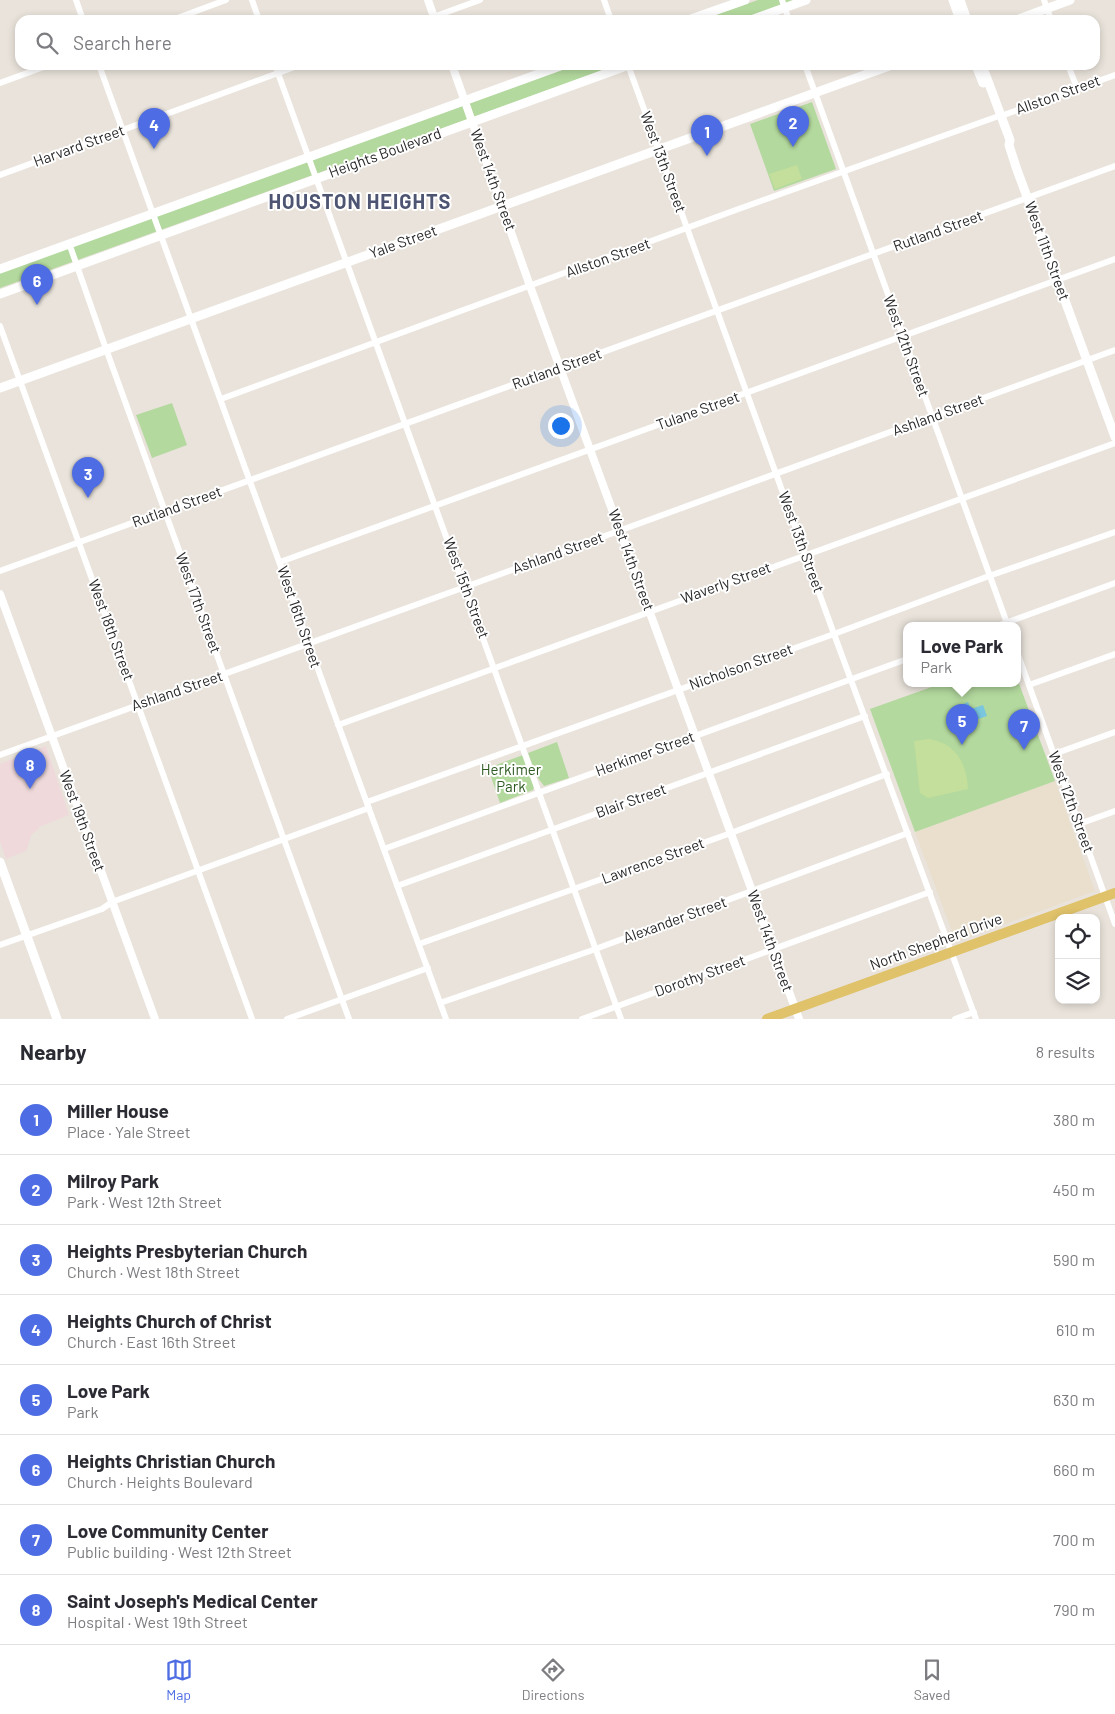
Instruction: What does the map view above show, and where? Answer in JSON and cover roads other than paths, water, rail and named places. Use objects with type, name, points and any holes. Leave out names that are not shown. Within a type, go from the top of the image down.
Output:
[{"type":"main road","points":[[702,15],[746,0]]},
{"type":"main road","points":[[761,15],[783,4],[806,0]]},
{"type":"main road","points":[[953,0],[958,15]]},
{"type":"main road","points":[[960,0],[965,15]]},
{"type":"main road","points":[[1025,15],[1045,4],[1070,0]]},
{"type":"main road","name":"Heights Boulevard","points":[[0,269],[550,70]]},
{"type":"main road","name":"Heights Boulevard","points":[[0,294],[614,70]]},
{"type":"main road","name":"Yale Street","points":[[0,388],[879,70]]},
{"type":"main road","points":[[978,70],[998,116]]},
{"type":"main road","name":"West 11th Street","points":[[984,70],[998,116],[1010,140],[1009,145],[1028,199],[1115,437]]},
{"type":"main road","points":[[0,862],[57,1019]]},
{"type":"main road","name":"North Shepherd Drive","points":[[767,1019],[1110,895]]},
{"type":"street","points":[[76,0],[81,15]]},
{"type":"street","points":[[186,15],[226,0]]},
{"type":"street","points":[[252,0],[257,15]]},
{"type":"street","points":[[428,0],[434,15]]},
{"type":"street","points":[[442,15],[480,0]]},
{"type":"street","points":[[604,0],[609,15]]},
{"type":"street","points":[[0,83],[35,70]]},
{"type":"street","name":"West 16th Street","points":[[101,70],[192,318],[308,644],[446,1019]]},
{"type":"street","name":"West 15th Street","points":[[277,70],[621,1019]]},
{"type":"street","name":"Harvard Street","points":[[0,175],[286,70]]},
{"type":"street","name":"West 14th Street","points":[[454,70],[530,286],[799,1019]]},
{"type":"street","name":"West 13th Street","points":[[630,70],[975,1016]]},
{"type":"street","name":"West 12th Street","points":[[807,70],[1006,622]]},
{"type":"street","points":[[1070,70],[1077,88]]},
{"type":"street","name":"Allston Street","points":[[221,399],[1115,75]]},
{"type":"street","name":"Rutland Street","points":[[0,571],[1115,166]]},
{"type":"street","name":"West 17th Street","points":[[69,244],[349,1019]]},
{"type":"street","name":"Tulane Street","points":[[280,562],[1115,259]]},
{"type":"street","name":"West 18th Street","points":[[0,326],[252,1019]]},
{"type":"street","name":"Ashland Street","points":[[0,755],[465,588],[1115,350]]},
{"type":"street","name":"Waverly Street","points":[[338,725],[1115,442]]},
{"type":"street","name":"Nicholson Street","points":[[112,902],[283,840],[522,746],[1115,532]]},
{"type":"street","points":[[1015,622],[1115,583]]},
{"type":"street","name":"West 19th Street","points":[[0,594],[155,1019]]},
{"type":"street","points":[[1029,685],[1115,654]]},
{"type":"street","name":"Herkimer Street","points":[[384,849],[903,660]]},
{"type":"street","name":"West 12th Street","points":[[1021,663],[1079,824],[1110,895],[1115,924]]},
{"type":"street","name":"Blair Street","points":[[397,886],[865,716]]},
{"type":"street","points":[[1054,754],[1115,732]]},
{"type":"street","name":"Lawrence Street","points":[[419,944],[731,833],[887,774]]},
{"type":"street","points":[[1079,824],[1115,811]]},
{"type":"street","name":"Alexander Street","points":[[440,1003],[752,892],[908,833]]},
{"type":"street","name":"Dorothy Street","points":[[582,1019],[930,892]]},
{"type":"street","points":[[0,945],[102,910],[112,902]]},
{"type":"street","points":[[287,1019],[428,968]]},
{"type":"street","points":[[955,1019],[975,1016]]},
{"type":"water","points":[[968,702],[971,709],[983,705],[987,716],[967,723],[961,705]]},
{"type":"place","name":"Milroy Park","points":[[793,147]]},
{"type":"place","name":"Heights Church of Christ","points":[[154,149]]},
{"type":"place","name":"Miller House","points":[[707,156]]},
{"type":"place","name":"Heights Christian Church","points":[[37,305]]},
{"type":"place","name":"Heights Presbyterian Church","points":[[88,498]]},
{"type":"place","name":"Love Park","points":[[962,745]]},
{"type":"place","name":"Love Community Center","points":[[1024,750]]},
{"type":"place","name":"Saint Joseph's Medical Center","points":[[30,789]]},
{"type":"district","name":"HOUSTON HEIGHTS","points":[[360,202]]},
{"type":"park label","name":"Herkimer Park","points":[[511,778]]}]
